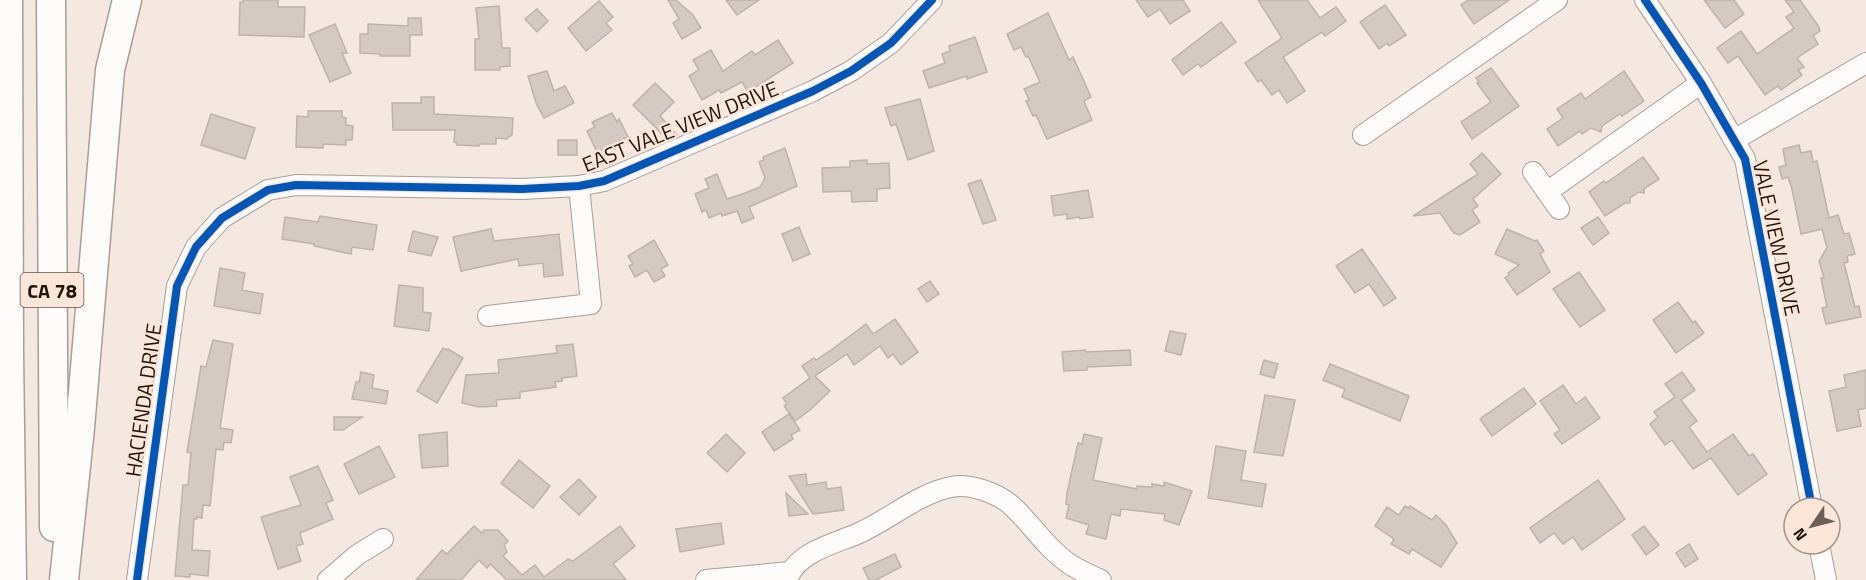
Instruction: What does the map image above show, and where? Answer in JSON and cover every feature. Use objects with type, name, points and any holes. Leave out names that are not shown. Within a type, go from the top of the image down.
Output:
[{"type":"highway","name":"CA 78","points":[[8,0],[12,580]]},
{"type":"highway","name":"CA 78","points":[[51,0],[54,580]]},
{"type":"highway","points":[[64,580],[80,428],[110,70],[127,0]]},
{"type":"highway","points":[[0,227],[9,351]]},
{"type":"street","name":"EAST VALE VIEW DRIVE","points":[[207,233],[222,218],[268,190],[296,184],[522,189],[579,186],[604,181],[813,91],[851,71],[891,43],[932,0]]},
{"type":"street","points":[[1363,135],[1557,0]]},
{"type":"street","name":"VALE VIEW DRIVE","points":[[1652,3],[1745,159],[1810,496]]},
{"type":"street","points":[[1734,140],[1866,63]]},
{"type":"street","points":[[1547,192],[1701,83]]},
{"type":"street","points":[[1533,172],[1559,209]]},
{"type":"street","points":[[488,316],[591,304],[579,186]]},
{"type":"street","name":"HACIENDA DRIVE","points":[[137,580],[177,286],[196,247],[207,233]]},
{"type":"street","points":[[706,580],[789,576],[811,553],[860,533],[930,494],[953,486],[978,487],[1010,503],[1041,540],[1069,564],[1101,580]]},
{"type":"street","points":[[328,580],[357,555],[383,540]]},
{"type":"street","points":[[1821,556],[1826,580]]},
{"type":"building","points":[[243,0],[278,0],[278,7],[305,7],[304,37],[239,35],[240,2]]},
{"type":"building","points":[[668,0],[676,0],[693,15],[701,28],[682,39],[673,23],[679,19]]},
{"type":"building","points":[[726,0],[759,0],[737,15]]},
{"type":"building","points":[[1136,0],[1183,0],[1190,11],[1170,24],[1160,9],[1148,17]]},
{"type":"building","points":[[1258,0],[1307,0],[1320,18],[1336,7],[1346,21],[1325,36],[1322,32],[1283,57],[1305,91],[1287,103],[1279,90],[1272,95],[1261,80],[1258,82],[1245,63],[1282,38]]},
{"type":"building","points":[[1468,0],[1509,0],[1474,24],[1461,5]]},
{"type":"building","points":[[1704,0],[1734,0],[1744,14],[1725,28]]},
{"type":"building","points":[[1785,0],[1800,0],[1819,27],[1820,31],[1813,36],[1818,44],[1797,58],[1804,67],[1798,70],[1802,75],[1781,90],[1778,86],[1765,95],[1738,56],[1728,63],[1717,48],[1741,31],[1757,54],[1794,28],[1786,17],[1794,12]]},
{"type":"building","points":[[599,1],[613,17],[606,23],[612,30],[586,51],[568,28]]},
{"type":"building","points":[[1385,5],[1406,35],[1389,46],[1387,43],[1379,49],[1360,22]]},
{"type":"building","points":[[499,6],[502,48],[510,48],[510,66],[500,67],[500,70],[475,70],[475,39],[479,39],[476,8]]},
{"type":"building","points":[[537,9],[548,21],[537,32],[525,19]]},
{"type":"building","points":[[1048,13],[1069,60],[1073,57],[1091,97],[1084,101],[1092,120],[1047,139],[1036,115],[1033,116],[1026,101],[1029,100],[1024,89],[1040,82],[1028,56],[1026,57],[1021,47],[1014,50],[1007,34]]},
{"type":"building","points":[[408,18],[421,18],[422,35],[410,35],[410,56],[360,53],[360,34],[368,34],[368,24],[408,26]]},
{"type":"building","points":[[1221,22],[1236,42],[1201,67],[1198,64],[1183,75],[1172,60]]},
{"type":"building","points":[[335,24],[347,53],[342,53],[351,73],[330,82],[309,35]]},
{"type":"building","points":[[975,37],[987,72],[929,88],[923,71],[945,63],[942,54],[950,51],[949,46]]},
{"type":"building","points":[[778,40],[793,63],[748,92],[742,82],[721,93],[719,90],[702,100],[689,76],[699,70],[693,60],[711,50],[723,71],[752,51],[755,55]]},
{"type":"building","points":[[1491,68],[1519,106],[1472,139],[1461,122],[1491,102],[1477,83],[1479,82],[1476,78]]},
{"type":"building","points":[[547,71],[554,91],[565,86],[574,103],[544,118],[536,103],[528,76]]},
{"type":"building","points":[[1624,71],[1644,101],[1602,126],[1601,132],[1591,128],[1582,134],[1580,131],[1558,146],[1547,129],[1563,118],[1557,109],[1581,93],[1585,99]]},
{"type":"building","points":[[655,83],[674,102],[660,116],[677,135],[668,140],[633,105]]},
{"type":"building","points":[[421,97],[434,97],[434,114],[513,118],[512,135],[506,139],[496,138],[496,144],[479,144],[479,146],[457,145],[454,142],[455,130],[393,130],[392,103],[421,103]]},
{"type":"building","points":[[920,99],[934,151],[908,160],[896,124],[891,126],[885,108]]},
{"type":"building","points":[[308,111],[342,111],[342,117],[346,118],[346,125],[353,126],[352,140],[346,140],[346,145],[323,144],[323,148],[296,147],[297,116],[308,117]]},
{"type":"building","points":[[612,113],[617,122],[619,119],[628,137],[597,152],[587,131],[595,127],[592,122]]},
{"type":"building","points":[[211,114],[255,128],[245,159],[201,145]]},
{"type":"building","points":[[558,140],[577,140],[577,155],[558,155]]},
{"type":"building","points":[[1799,145],[1801,153],[1811,151],[1813,162],[1817,161],[1829,218],[1838,215],[1844,234],[1849,233],[1855,254],[1847,256],[1848,262],[1844,263],[1855,307],[1859,306],[1861,317],[1826,324],[1822,308],[1827,307],[1821,278],[1824,278],[1819,261],[1827,248],[1822,229],[1801,234],[1792,189],[1788,177],[1782,179],[1779,167],[1786,165],[1783,149]]},
{"type":"building","points":[[785,148],[797,186],[749,207],[754,218],[742,223],[737,211],[722,216],[721,213],[709,218],[706,210],[702,212],[695,194],[709,188],[705,179],[717,174],[727,199],[745,193],[760,187],[765,178],[759,162],[764,160],[763,157]]},
{"type":"building","points":[[1482,153],[1501,174],[1473,199],[1478,206],[1472,210],[1480,222],[1460,235],[1454,233],[1440,213],[1413,216],[1478,174],[1470,164]]},
{"type":"building","points":[[1643,157],[1659,179],[1644,189],[1644,193],[1639,192],[1630,198],[1630,203],[1625,203],[1605,216],[1589,192]]},
{"type":"building","points":[[867,160],[867,164],[889,163],[890,188],[877,189],[877,201],[852,202],[851,191],[823,192],[822,168],[850,167],[850,161]]},
{"type":"building","points":[[981,180],[996,220],[983,224],[968,184]]},
{"type":"building","points":[[1088,190],[1093,217],[1067,219],[1067,214],[1054,216],[1051,196]]},
{"type":"building","points":[[320,216],[377,225],[373,250],[352,247],[351,254],[314,246],[314,244],[282,239],[285,217],[318,222]]},
{"type":"building","points":[[1598,217],[1609,233],[1593,245],[1581,228]]},
{"type":"building","points":[[799,227],[810,254],[793,261],[782,234]]},
{"type":"building","points":[[491,229],[494,241],[559,234],[563,275],[544,277],[543,263],[519,266],[518,259],[461,271],[453,237]]},
{"type":"building","points":[[1507,229],[1537,240],[1544,251],[1540,254],[1550,272],[1517,295],[1505,278],[1519,265],[1495,254]]},
{"type":"building","points":[[413,231],[438,237],[431,256],[408,251]]},
{"type":"building","points":[[654,240],[668,265],[661,269],[665,276],[654,282],[647,270],[635,277],[629,266],[633,264],[628,256]]},
{"type":"building","points":[[1362,249],[1396,298],[1384,306],[1369,284],[1355,293],[1336,266]]},
{"type":"building","points":[[220,268],[245,273],[242,290],[263,294],[260,314],[214,306]]},
{"type":"building","points":[[1579,272],[1605,310],[1580,327],[1553,289]]},
{"type":"building","points":[[930,281],[939,294],[927,302],[918,289]]},
{"type":"building","points":[[399,285],[423,288],[423,312],[431,313],[429,331],[394,326]]},
{"type":"building","points":[[1678,302],[1693,323],[1695,321],[1704,333],[1676,353],[1653,320]]},
{"type":"building","points":[[895,319],[918,352],[901,365],[893,354],[888,358],[880,346],[854,365],[847,354],[815,376],[830,391],[795,421],[784,406],[787,404],[783,398],[810,378],[802,366],[814,358],[816,360],[866,324],[873,334]]},
{"type":"building","points":[[1170,331],[1186,334],[1181,355],[1165,351]]},
{"type":"building","points":[[213,340],[233,344],[220,428],[233,430],[231,443],[224,442],[223,450],[216,449],[210,506],[203,505],[202,518],[194,519],[192,550],[210,551],[208,576],[190,574],[190,577],[175,576],[183,485],[188,485],[191,453],[187,452],[201,366],[206,367]]},
{"type":"building","points":[[573,344],[577,376],[562,378],[562,381],[555,382],[556,387],[520,392],[520,398],[496,400],[497,406],[479,407],[462,403],[466,375],[499,373],[498,360],[557,353],[556,346]]},
{"type":"building","points":[[443,348],[463,358],[437,403],[417,391]]},
{"type":"building","points":[[1085,350],[1086,352],[1130,350],[1131,365],[1087,367],[1087,370],[1064,371],[1062,352]]},
{"type":"building","points":[[1264,360],[1278,364],[1274,378],[1260,374]]},
{"type":"building","points":[[1330,364],[1409,396],[1400,421],[1342,397],[1345,389],[1323,380]]},
{"type":"building","points":[[1866,370],[1866,408],[1858,410],[1861,426],[1837,431],[1829,391],[1846,387],[1844,375]]},
{"type":"building","points":[[361,372],[374,375],[372,388],[388,391],[386,404],[352,399]]},
{"type":"building","points":[[1682,372],[1695,390],[1681,400],[1697,421],[1689,427],[1707,452],[1733,434],[1749,456],[1753,454],[1767,474],[1738,495],[1711,458],[1693,469],[1672,440],[1665,445],[1650,424],[1658,417],[1654,412],[1675,397],[1665,384]]},
{"type":"building","points":[[1563,385],[1576,404],[1585,397],[1600,418],[1562,444],[1554,434],[1560,430],[1540,401]]},
{"type":"building","points":[[1524,388],[1536,404],[1492,436],[1480,419]]},
{"type":"building","points":[[1265,395],[1295,400],[1283,456],[1254,452]]},
{"type":"building","points":[[789,414],[800,430],[791,435],[793,439],[774,451],[762,432]]},
{"type":"building","points":[[334,417],[362,417],[343,430],[334,430]]},
{"type":"building","points":[[447,432],[448,466],[422,468],[419,435]]},
{"type":"building","points":[[726,434],[745,453],[727,472],[707,453]]},
{"type":"building","points":[[1084,434],[1102,438],[1093,480],[1137,489],[1137,486],[1152,487],[1152,484],[1164,486],[1164,482],[1192,491],[1179,525],[1164,520],[1165,514],[1121,509],[1120,516],[1111,514],[1106,539],[1086,534],[1089,525],[1066,518],[1069,505],[1066,504],[1067,493],[1078,443],[1082,444]]},
{"type":"building","points":[[379,446],[395,477],[359,494],[344,464]]},
{"type":"building","points":[[1216,446],[1246,451],[1241,480],[1266,484],[1262,507],[1208,498]]},
{"type":"building","points":[[519,460],[550,486],[533,508],[501,483]]},
{"type":"building","points":[[318,466],[333,500],[326,503],[333,519],[300,533],[303,544],[296,546],[301,561],[278,569],[261,517],[301,505],[290,477]]},
{"type":"building","points":[[806,474],[807,485],[826,482],[827,489],[841,487],[844,510],[813,514],[789,476]]},
{"type":"building","points":[[579,479],[596,497],[579,515],[560,497]]},
{"type":"building","points":[[1598,480],[1625,519],[1582,550],[1573,537],[1563,544],[1554,533],[1540,543],[1530,528]]},
{"type":"building","points":[[786,493],[808,514],[789,516]]},
{"type":"building","points":[[1405,506],[1409,508],[1410,506],[1432,520],[1436,515],[1446,525],[1457,543],[1441,567],[1412,549],[1409,554],[1391,544],[1394,539],[1375,526],[1387,507],[1399,515]]},
{"type":"building","points":[[721,523],[724,544],[680,552],[676,529]]},
{"type":"building","points":[[474,526],[482,533],[484,530],[498,530],[508,541],[504,545],[507,552],[503,556],[522,575],[535,565],[544,577],[568,559],[573,561],[620,526],[635,546],[613,564],[626,580],[507,580],[490,564],[487,568],[479,560],[461,580],[416,580],[442,550],[447,554]]},
{"type":"building","points":[[1644,526],[1659,545],[1646,555],[1632,535]]},
{"type":"building","points":[[1689,544],[1698,559],[1685,567],[1676,553]]},
{"type":"building","points":[[895,554],[901,567],[876,580],[869,580],[863,568]]},
{"type":"cycle path","points":[[137,580],[177,286],[196,247],[222,218],[268,190],[296,185],[522,189],[579,186],[604,181],[813,91],[851,71],[891,43],[932,0]]},
{"type":"cycle path","points":[[1645,0],[1701,83],[1745,159],[1810,496]]}]
